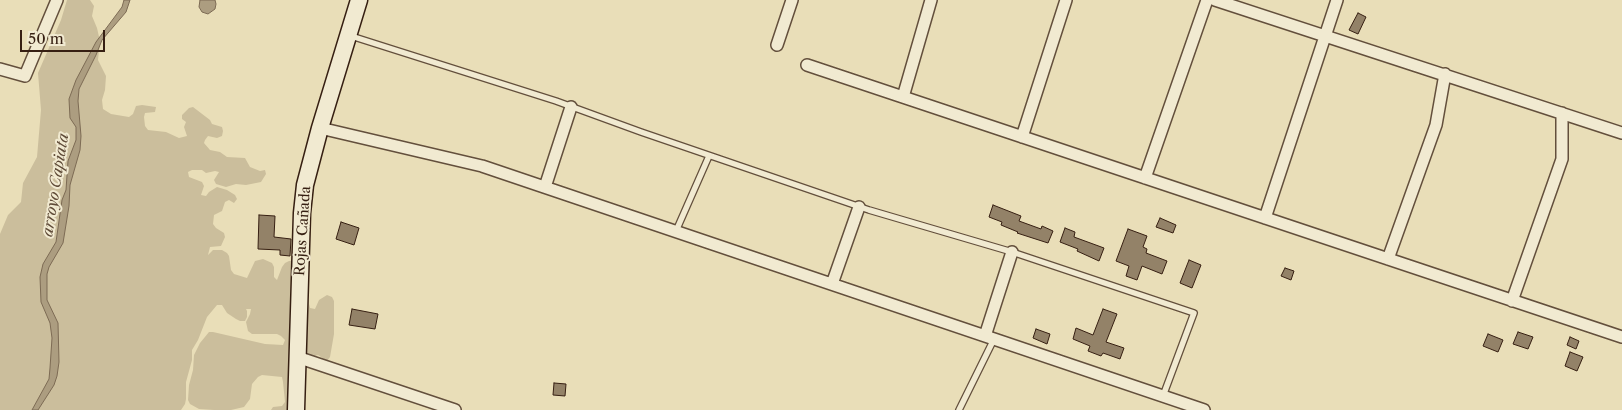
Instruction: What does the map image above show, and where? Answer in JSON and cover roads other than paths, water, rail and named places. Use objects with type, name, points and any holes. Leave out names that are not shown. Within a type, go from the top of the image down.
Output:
[{"type":"main road","name":"Rojas Cañada","points":[[296,410],[305,185],[320,128],[359,0]]},
{"type":"street","points":[[0,69],[25,76],[57,0]]},
{"type":"street","points":[[778,44],[792,0]]},
{"type":"street","points":[[903,97],[931,0]]},
{"type":"street","points":[[1022,137],[1066,0]]},
{"type":"street","points":[[1145,178],[1207,0]]},
{"type":"street","points":[[1215,0],[1622,133]]},
{"type":"street","points":[[1265,218],[1337,0]]},
{"type":"street","points":[[807,65],[1622,337]]},
{"type":"street","points":[[1388,259],[1436,126],[1445,74]]},
{"type":"street","points":[[544,187],[571,107]]},
{"type":"street","points":[[1512,301],[1562,159],[1562,113]]},
{"type":"street","points":[[320,128],[482,166],[1204,410]]},
{"type":"street","points":[[832,284],[859,207]]},
{"type":"street","points":[[989,337],[1012,252]]},
{"type":"street","points":[[297,357],[454,410]]},
{"type":"lane","points":[[348,35],[571,107],[859,207],[1012,252],[1194,313],[1163,396]]},
{"type":"lane","points":[[676,231],[709,156]]},
{"type":"lane","points":[[959,410],[989,337]]},
{"type":"water label","name":"arroyo Capiata","points":[[56,185]]}]
